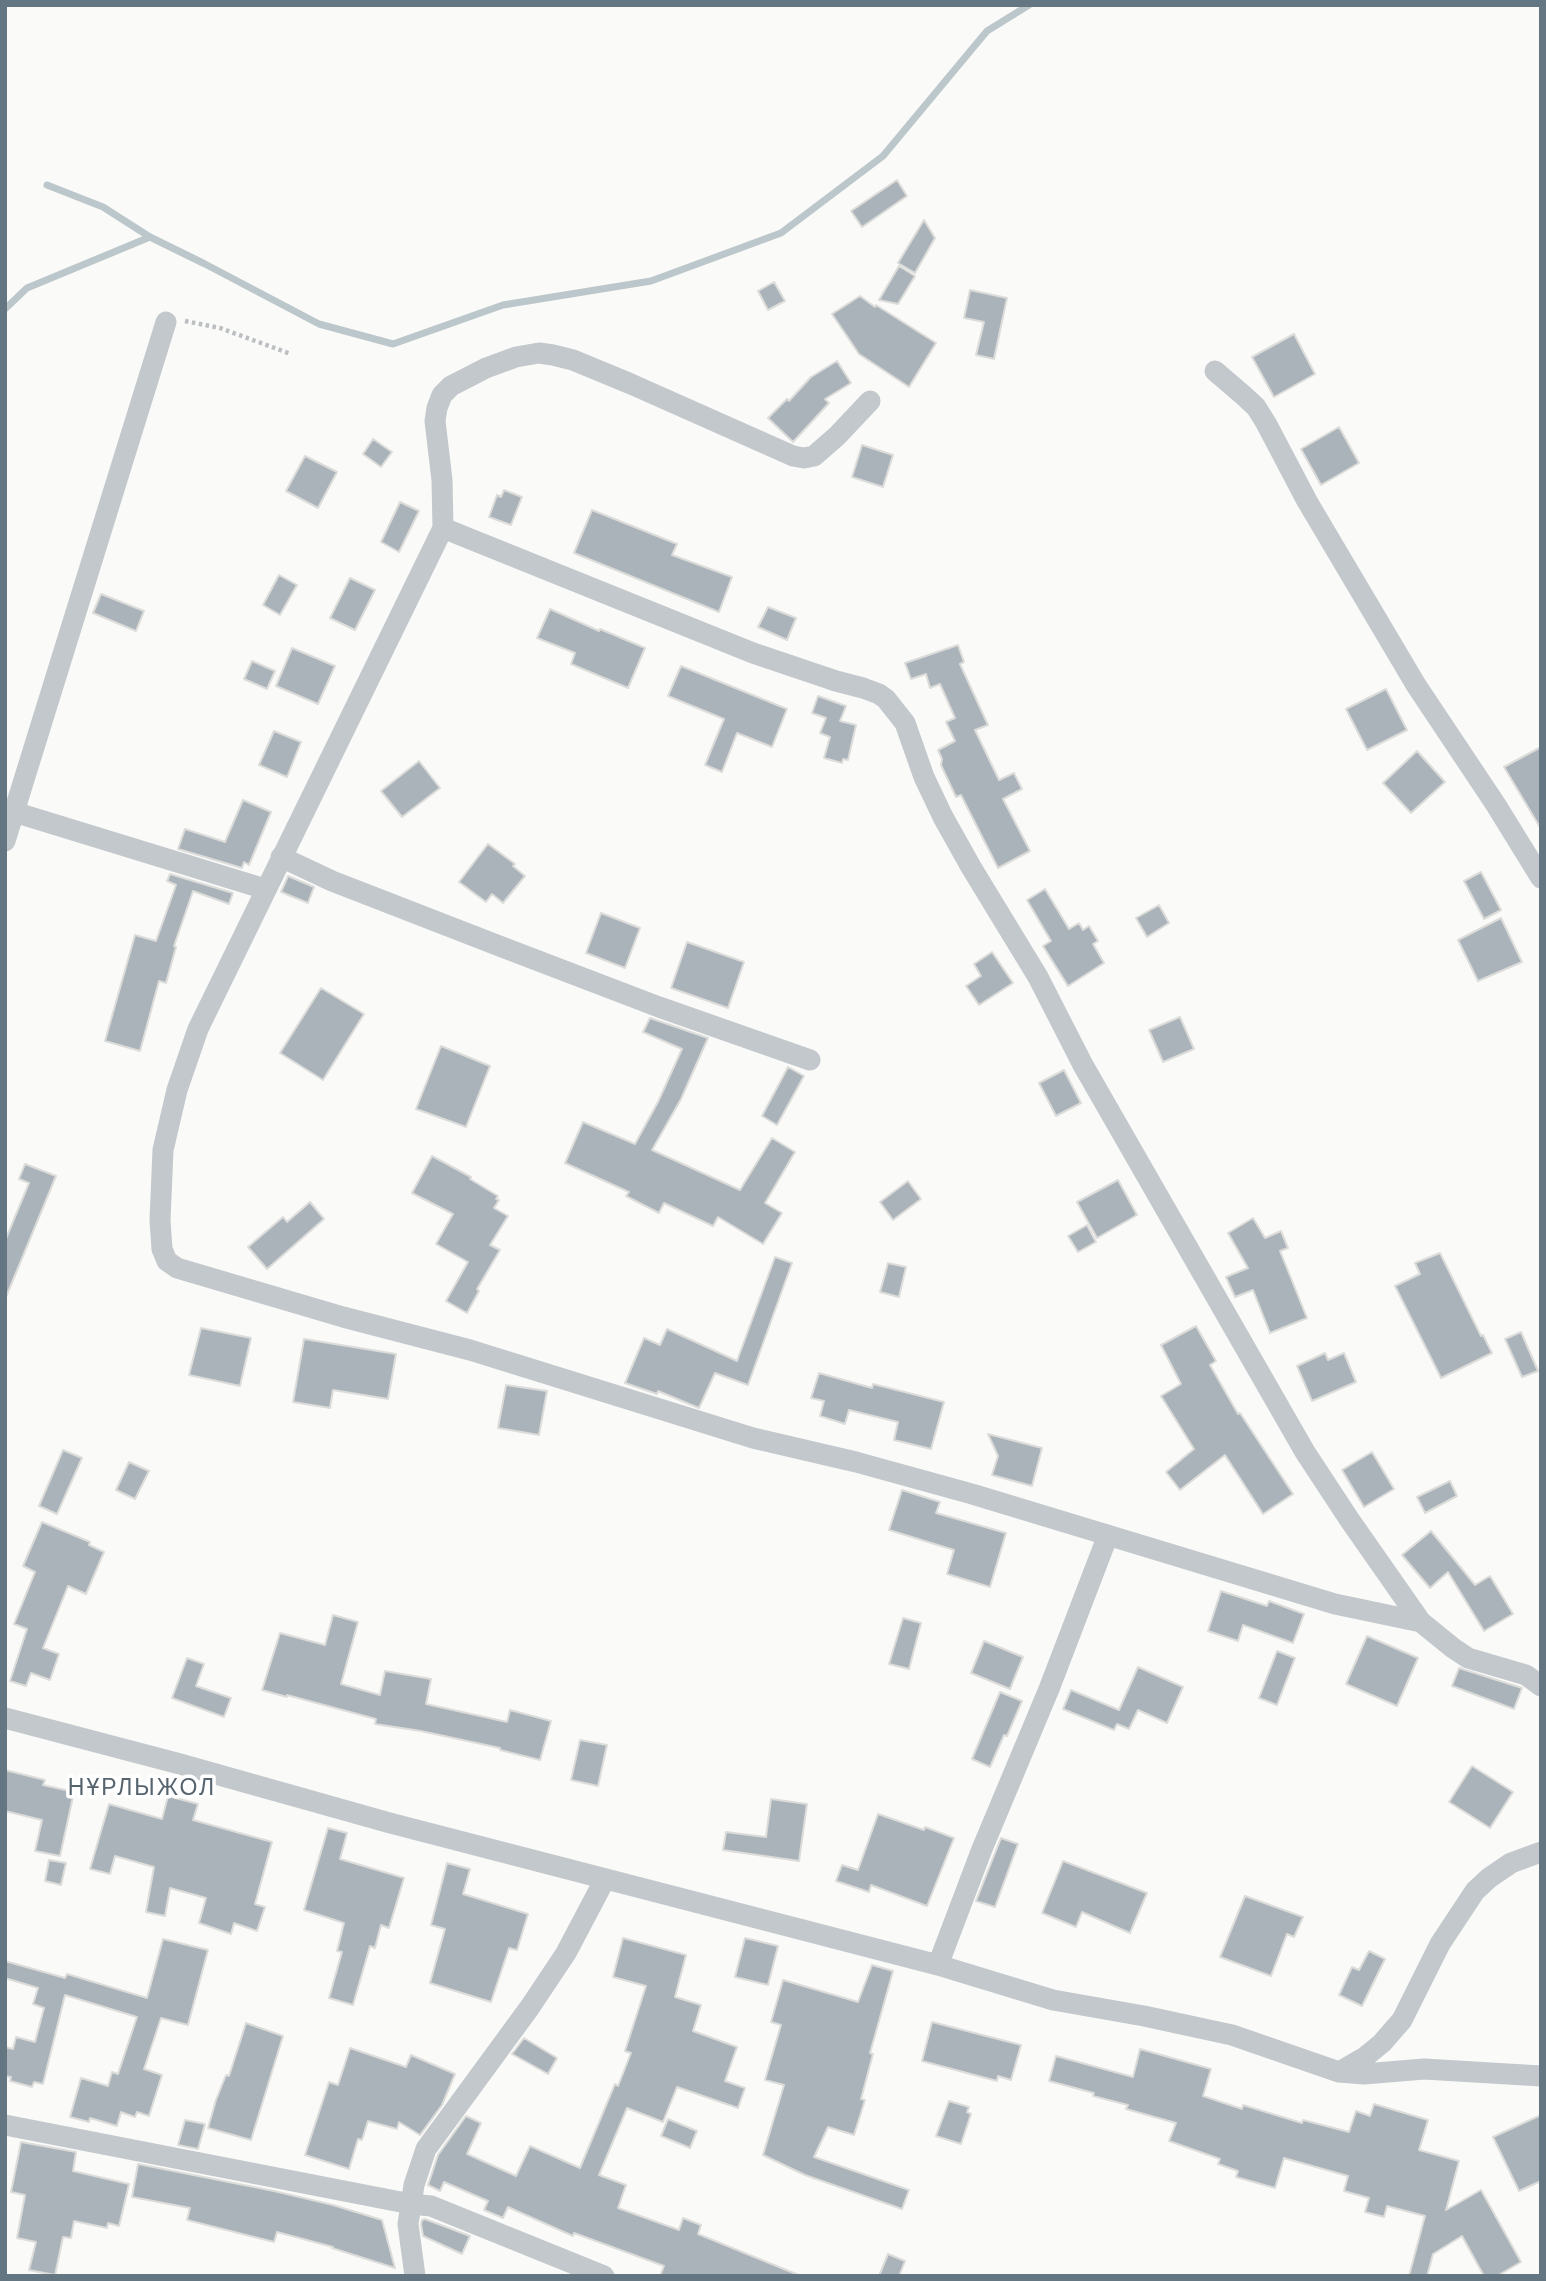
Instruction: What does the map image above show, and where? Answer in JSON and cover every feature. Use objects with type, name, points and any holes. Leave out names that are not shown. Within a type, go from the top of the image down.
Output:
[{"type":"street","points":[[6,836],[166,322]]},
{"type":"street","points":[[870,401],[814,456],[804,458],[778,450],[573,360],[539,353],[516,357],[467,377],[451,386],[442,396],[436,421],[442,480],[443,528],[198,1029],[177,1090],[163,1150],[160,1220],[162,1250],[167,1261],[177,1268],[343,1317],[470,1350],[753,1438],[856,1462],[972,1494],[1335,1604],[1421,1622]]},
{"type":"street","points":[[1215,371],[1243,395],[1266,423],[1307,501],[1416,685],[1541,878]]},
{"type":"street","points":[[443,528],[753,653],[863,688],[886,699],[905,723],[925,777],[954,837],[1038,977],[1083,1065],[1305,1452],[1371,1552],[1421,1622],[1452,1648],[1468,1658],[1526,1675],[1541,1686]]},
{"type":"street","points":[[15,812],[265,889]]},
{"type":"street","points":[[281,857],[332,881],[516,953],[810,1060]]},
{"type":"street","points":[[938,1965],[1108,1535]]},
{"type":"street","points":[[5,1718],[938,1965],[1053,2000],[1232,2035],[1339,2072],[1364,2074],[1424,2069],[1541,2076]]},
{"type":"street","points":[[1339,2072],[1365,2057],[1382,2043],[1402,2020],[1440,1944],[1475,1891],[1511,1863],[1541,1853]]},
{"type":"street","points":[[415,2276],[408,2224],[414,2185],[426,2149],[566,1953],[605,1879]]},
{"type":"street","points":[[5,2125],[431,2206],[604,2276]]},
{"type":"path","points":[[166,322],[184,321],[220,328],[291,354]]},
{"type":"building","points":[[897,180],[907,196],[862,227],[851,211]]},
{"type":"building","points":[[924,220],[935,238],[915,273],[898,263]]},
{"type":"building","points":[[899,266],[915,276],[898,304],[879,300]]},
{"type":"building","points":[[774,282],[785,301],[768,310],[758,291]]},
{"type":"building","points":[[970,290],[1007,298],[994,359],[976,355],[984,322],[964,318]]},
{"type":"building","points":[[860,296],[936,343],[909,387],[859,354],[832,314]]},
{"type":"building","points":[[1294,334],[1315,374],[1274,397],[1252,357]]},
{"type":"building","points":[[837,361],[851,383],[825,399],[829,403],[793,442],[768,418],[787,399],[789,401],[811,377]]},
{"type":"building","points":[[1339,427],[1359,463],[1321,485],[1301,449]]},
{"type":"building","points":[[373,439],[392,452],[381,467],[363,454]]},
{"type":"building","points":[[862,445],[893,455],[883,487],[852,477]]},
{"type":"building","points":[[305,456],[337,472],[318,508],[286,491]]},
{"type":"building","points":[[504,490],[522,497],[511,525],[489,517],[497,495],[501,497]]},
{"type":"building","points":[[400,502],[419,511],[399,552],[381,542]]},
{"type":"building","points":[[592,510],[677,544],[672,555],[732,577],[719,612],[574,553]]},
{"type":"building","points":[[279,575],[297,585],[280,615],[263,605]]},
{"type":"building","points":[[350,578],[375,590],[355,630],[330,618]]},
{"type":"building","points":[[101,594],[144,611],[136,631],[93,613]]},
{"type":"building","points":[[768,607],[796,618],[787,640],[758,627]]},
{"type":"building","points":[[550,609],[645,648],[628,688],[571,664],[575,653],[537,638]]},
{"type":"building","points":[[958,645],[964,662],[960,664],[988,725],[975,730],[999,780],[1014,773],[1022,789],[1003,799],[1030,851],[998,868],[961,795],[956,797],[941,765],[942,759],[938,750],[955,741],[946,722],[955,718],[940,684],[930,688],[926,674],[911,679],[905,663]]},
{"type":"building","points":[[292,648],[335,666],[318,704],[276,686]]},
{"type":"building","points":[[252,661],[275,671],[267,689],[244,679]]},
{"type":"building","points":[[681,666],[787,709],[772,747],[737,733],[722,772],[705,765],[724,719],[668,696]]},
{"type":"building","points":[[1386,689],[1407,730],[1367,750],[1346,709]]},
{"type":"building","points":[[818,696],[846,706],[840,721],[856,725],[848,760],[843,759],[842,763],[824,758],[830,737],[820,733],[826,718],[812,713]]},
{"type":"building","points":[[274,731],[301,742],[287,777],[259,765]]},
{"type":"building","points":[[1541,747],[1541,829],[1504,767]]},
{"type":"building","points":[[1417,751],[1445,782],[1411,813],[1383,783]]},
{"type":"building","points":[[419,761],[440,788],[402,817],[381,791]]},
{"type":"building","points":[[243,800],[271,812],[249,865],[244,862],[242,868],[178,849],[185,829],[225,842]]},
{"type":"building","points":[[488,844],[515,864],[513,866],[525,876],[503,903],[492,894],[486,902],[459,882]]},
{"type":"building","points":[[1481,872],[1501,910],[1484,919],[1464,881]]},
{"type":"building","points":[[170,874],[233,893],[229,904],[193,891],[174,946],[176,947],[166,983],[159,981],[140,1051],[105,1041],[135,935],[156,941],[176,885],[167,881]]},
{"type":"building","points":[[288,876],[314,887],[308,903],[281,892]]},
{"type":"building","points":[[1045,889],[1069,929],[1079,923],[1083,930],[1089,926],[1098,941],[1093,944],[1104,963],[1068,986],[1043,946],[1051,941],[1027,900]]},
{"type":"building","points":[[1159,905],[1169,923],[1147,937],[1136,918]]},
{"type":"building","points":[[601,913],[640,928],[625,968],[586,953]]},
{"type":"building","points":[[1501,918],[1522,962],[1478,981],[1458,940]]},
{"type":"building","points":[[687,942],[744,962],[728,1008],[671,988]]},
{"type":"building","points":[[992,952],[1013,983],[979,1005],[966,986],[981,976],[974,964]]},
{"type":"building","points":[[321,988],[364,1014],[323,1080],[280,1053]]},
{"type":"building","points":[[1180,1017],[1194,1049],[1163,1062],[1149,1030]]},
{"type":"building","points":[[650,1018],[708,1038],[681,1099],[652,1150],[740,1190],[772,1138],[795,1152],[765,1203],[782,1213],[763,1244],[718,1217],[713,1226],[664,1203],[659,1213],[626,1196],[629,1192],[565,1163],[583,1122],[635,1144],[682,1049],[643,1032]]},
{"type":"building","points":[[441,1046],[490,1066],[466,1127],[416,1109]]},
{"type":"building","points":[[788,1067],[804,1076],[777,1125],[762,1116]]},
{"type":"building","points":[[1064,1070],[1081,1103],[1056,1116],[1039,1083]]},
{"type":"building","points":[[432,1156],[471,1177],[470,1179],[498,1196],[496,1199],[499,1200],[494,1208],[508,1216],[490,1245],[500,1250],[477,1289],[479,1291],[467,1313],[446,1301],[468,1262],[436,1244],[453,1214],[412,1193]]},
{"type":"building","points":[[25,1164],[56,1176],[6,1297],[5,1241],[29,1183],[19,1179]]},
{"type":"building","points":[[1118,1180],[1137,1215],[1097,1238],[1077,1202]]},
{"type":"building","points":[[908,1181],[921,1199],[893,1220],[880,1202]]},
{"type":"building","points":[[310,1202],[324,1219],[267,1269],[248,1247],[283,1217],[287,1222]]},
{"type":"building","points":[[1253,1218],[1265,1238],[1281,1231],[1288,1248],[1280,1251],[1307,1318],[1270,1333],[1253,1290],[1235,1297],[1226,1277],[1248,1268],[1228,1233]]},
{"type":"building","points":[[1087,1225],[1096,1242],[1078,1252],[1068,1236]]},
{"type":"building","points":[[1440,1253],[1492,1353],[1441,1378],[1395,1286],[1420,1274],[1415,1263]]},
{"type":"building","points":[[775,1257],[792,1263],[748,1385],[715,1373],[699,1408],[658,1391],[657,1394],[625,1383],[644,1338],[660,1345],[667,1329],[737,1361]]},
{"type":"building","points":[[888,1263],[906,1267],[899,1297],[880,1292]]},
{"type":"building","points":[[1196,1326],[1216,1361],[1210,1365],[1238,1414],[1240,1413],[1293,1494],[1263,1514],[1225,1455],[1180,1490],[1166,1472],[1194,1449],[1161,1396],[1181,1384],[1161,1345]]},
{"type":"building","points":[[201,1328],[251,1338],[240,1386],[189,1375]]},
{"type":"building","points":[[1521,1332],[1538,1371],[1522,1377],[1505,1339]]},
{"type":"building","points":[[304,1339],[396,1354],[388,1399],[333,1390],[330,1408],[293,1402]]},
{"type":"building","points":[[1325,1353],[1328,1360],[1344,1353],[1356,1382],[1312,1401],[1297,1366]]},
{"type":"building","points":[[819,1373],[872,1388],[873,1384],[944,1402],[931,1449],[894,1440],[898,1422],[849,1410],[845,1424],[820,1416],[824,1401],[811,1398]]},
{"type":"building","points":[[506,1385],[547,1391],[539,1435],[498,1428]]},
{"type":"building","points":[[988,1434],[1042,1448],[1032,1486],[992,1475],[998,1456]]},
{"type":"building","points":[[63,1450],[82,1458],[57,1514],[39,1506]]},
{"type":"building","points":[[1372,1452],[1394,1489],[1364,1507],[1342,1470]]},
{"type":"building","points":[[129,1462],[149,1471],[135,1499],[116,1490]]},
{"type":"building","points":[[1450,1481],[1457,1496],[1425,1513],[1417,1497]]},
{"type":"building","points":[[902,1490],[940,1502],[936,1513],[1006,1533],[990,1587],[947,1574],[954,1550],[889,1530]]},
{"type":"building","points":[[42,1522],[90,1542],[89,1545],[104,1552],[86,1594],[68,1586],[43,1648],[59,1654],[50,1680],[31,1673],[26,1686],[10,1681],[27,1629],[14,1624],[35,1572],[23,1566]]},
{"type":"building","points":[[1431,1531],[1475,1585],[1490,1576],[1513,1614],[1484,1631],[1448,1572],[1430,1588],[1402,1555]]},
{"type":"building","points":[[1221,1591],[1267,1606],[1269,1601],[1304,1614],[1293,1643],[1243,1625],[1238,1641],[1208,1631]]},
{"type":"building","points":[[333,1615],[358,1622],[341,1684],[380,1695],[385,1671],[431,1679],[426,1704],[507,1722],[510,1710],[551,1721],[540,1760],[500,1748],[375,1724],[376,1719],[262,1690],[280,1633],[325,1645]]},
{"type":"building","points":[[903,1618],[921,1623],[909,1669],[889,1664]]},
{"type":"building","points":[[1367,1636],[1418,1658],[1397,1706],[1346,1684]]},
{"type":"building","points":[[984,1641],[1023,1657],[1010,1689],[971,1673]]},
{"type":"building","points":[[1277,1651],[1295,1658],[1277,1705],[1259,1698]]},
{"type":"building","points":[[187,1658],[204,1664],[196,1686],[231,1698],[224,1717],[172,1698]]},
{"type":"building","points":[[1138,1667],[1183,1687],[1167,1723],[1138,1710],[1129,1729],[1117,1724],[1114,1730],[1063,1709],[1071,1690],[1119,1710]]},
{"type":"building","points":[[1459,1668],[1522,1688],[1514,1709],[1452,1686]]},
{"type":"building","points":[[1000,1692],[1022,1701],[990,1767],[972,1759]]},
{"type":"building","points":[[580,1740],[607,1745],[598,1786],[571,1780]]},
{"type":"building","points":[[1472,1766],[1513,1792],[1490,1828],[1449,1802]]},
{"type":"building","points":[[5,1770],[45,1780],[43,1785],[74,1792],[60,1856],[35,1851],[42,1820],[5,1811]]},
{"type":"building","points":[[168,1796],[198,1804],[193,1820],[272,1842],[255,1904],[265,1907],[257,1931],[234,1923],[231,1934],[199,1923],[206,1898],[170,1888],[165,1916],[146,1912],[154,1867],[115,1856],[110,1874],[90,1869],[109,1804],[162,1819]]},
{"type":"building","points":[[771,1799],[807,1804],[799,1861],[723,1850],[726,1832],[766,1837]]},
{"type":"building","points":[[878,1814],[954,1838],[927,1906],[871,1885],[869,1892],[836,1881],[842,1865],[858,1870]]},
{"type":"building","points":[[328,1828],[347,1833],[340,1859],[404,1878],[389,1928],[381,1925],[375,1948],[370,1946],[353,2005],[329,1998],[342,1952],[337,1951],[344,1923],[304,1910]]},
{"type":"building","points":[[1001,1838],[1018,1844],[995,1907],[976,1901]]},
{"type":"building","points":[[49,1860],[66,1863],[61,1885],[45,1881]]},
{"type":"building","points":[[1063,1861],[1147,1893],[1130,1933],[1082,1912],[1076,1927],[1042,1913]]},
{"type":"building","points":[[447,1863],[470,1869],[463,1894],[528,1914],[517,1950],[509,1948],[491,2002],[430,1983],[445,1929],[431,1925]]},
{"type":"building","points":[[1245,1896],[1303,1917],[1294,1937],[1287,1934],[1271,1976],[1220,1957]]},
{"type":"building","points":[[623,1938],[686,1955],[675,1997],[701,2005],[693,2031],[737,2047],[725,2081],[745,2088],[738,2108],[677,2087],[663,2122],[627,2108],[599,2175],[626,2185],[618,2208],[679,2230],[683,2218],[701,2225],[698,2234],[801,2276],[660,2276],[664,2266],[574,2233],[573,2236],[508,2207],[503,2218],[484,2210],[488,2201],[444,2182],[440,2191],[428,2185],[438,2155],[466,2116],[481,2123],[467,2154],[516,2176],[530,2146],[580,2168],[631,2053],[625,2051],[646,1986],[613,1977]]},
{"type":"building","points":[[745,1938],[778,1946],[768,1985],[735,1977]]},
{"type":"building","points":[[163,1939],[208,1950],[188,2025],[161,2018],[144,2069],[162,2075],[149,2116],[137,2112],[135,2117],[121,2112],[117,2126],[90,2118],[89,2122],[70,2117],[81,2078],[108,2086],[112,2072],[118,2074],[137,2017],[65,1995],[43,2084],[34,2082],[32,2087],[10,2081],[11,2077],[5,2076],[5,2047],[13,2049],[16,2037],[35,2042],[44,2008],[33,2004],[38,1988],[5,1978],[5,1961],[65,1978],[67,1974],[147,1998]]},
{"type":"building","points":[[1369,1951],[1385,1959],[1362,2006],[1339,1995],[1352,1967],[1359,1970]]},
{"type":"building","points":[[872,1965],[893,1971],[870,2053],[873,2054],[861,2099],[865,2100],[854,2135],[828,2127],[814,2157],[909,2190],[902,2209],[805,2175],[763,2155],[784,2085],[765,2080],[781,2025],[771,2022],[783,1980],[858,2002]]},
{"type":"building","points":[[932,2022],[1021,2045],[1011,2080],[998,2076],[997,2081],[922,2061]]},
{"type":"building","points":[[246,2023],[283,2036],[251,2140],[208,2128]]},
{"type":"building","points":[[524,2038],[557,2058],[548,2074],[512,2054]]},
{"type":"building","points":[[350,2048],[406,2067],[411,2055],[455,2074],[442,2105],[420,2135],[399,2122],[397,2129],[368,2121],[362,2140],[358,2139],[349,2169],[305,2155],[329,2082],[338,2085]]},
{"type":"building","points":[[1140,2049],[1211,2069],[1203,2096],[1242,2109],[1243,2105],[1302,2123],[1303,2120],[1349,2132],[1356,2111],[1370,2116],[1374,2104],[1428,2120],[1419,2150],[1459,2161],[1446,2210],[1481,2190],[1521,2262],[1497,2276],[1484,2276],[1462,2236],[1433,2254],[1427,2276],[1409,2276],[1425,2216],[1387,2206],[1384,2217],[1365,2212],[1369,2198],[1344,2191],[1348,2176],[1284,2158],[1275,2188],[1236,2177],[1238,2171],[1218,2164],[1220,2159],[1169,2141],[1176,2123],[1126,2109],[1128,2105],[1093,2096],[1094,2093],[1049,2081],[1056,2056],[1133,2077]]},
{"type":"building","points":[[949,2101],[969,2107],[967,2112],[971,2114],[961,2144],[936,2136]]},
{"type":"building","points":[[1541,2115],[1541,2181],[1519,2191],[1493,2137]]},
{"type":"building","points":[[668,2119],[697,2131],[690,2148],[661,2136]]},
{"type":"building","points":[[185,2120],[205,2124],[198,2149],[178,2145]]},
{"type":"building","points":[[21,2142],[76,2152],[73,2171],[129,2184],[119,2226],[108,2223],[107,2228],[74,2221],[71,2238],[63,2237],[55,2275],[29,2270],[36,2242],[17,2238],[25,2195],[11,2192]]},
{"type":"building","points":[[138,2164],[274,2191],[382,2220],[395,2268],[277,2232],[274,2242],[187,2220],[190,2208],[132,2197]]},
{"type":"building","points":[[425,2219],[470,2236],[462,2254],[423,2236],[421,2224]]},
{"type":"building","points":[[888,2254],[905,2261],[899,2276],[879,2276]]},
{"type":"waterway","points":[[47,185],[103,207],[150,237],[319,324],[393,344],[503,305],[651,281],[781,233],[883,156],[987,31],[1029,5]]},
{"type":"waterway","points":[[5,309],[27,288],[150,237]]},
{"type":"district","name":"НҰРЛЫЖОЛ","points":[[142,1789]]}]
